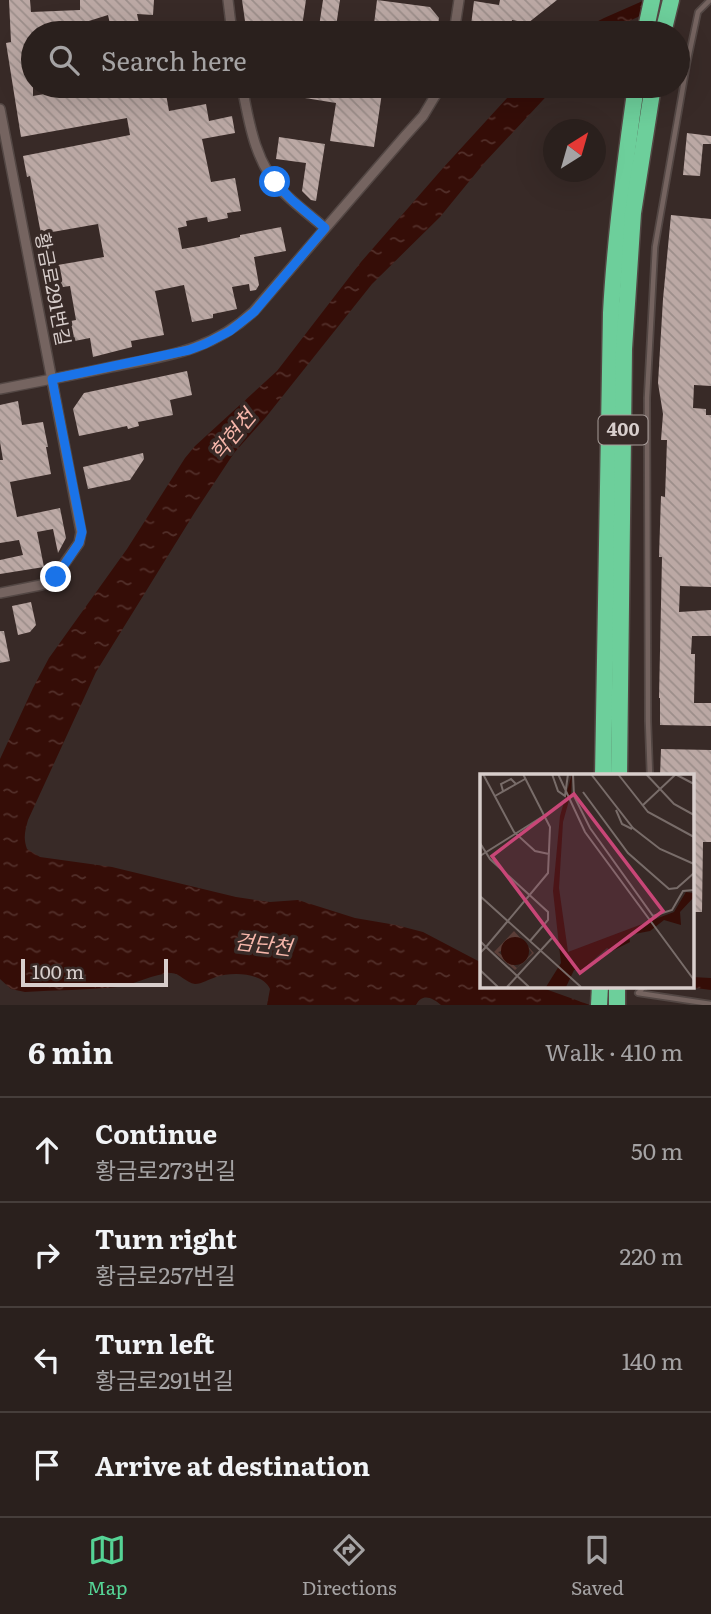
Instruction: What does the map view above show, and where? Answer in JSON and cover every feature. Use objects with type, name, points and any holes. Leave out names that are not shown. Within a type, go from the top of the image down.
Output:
[{"type":"highway","points":[[648,21],[652,0]]},
{"type":"highway","points":[[666,21],[671,0]]},
{"type":"highway","name":"400","points":[[603,774],[611,313],[614,254],[634,98]]},
{"type":"highway","name":"400","points":[[619,774],[624,349],[633,213],[651,98]]},
{"type":"street","points":[[228,0],[231,21]]},
{"type":"street","points":[[455,21],[458,0]]},
{"type":"street","points":[[245,98],[253,138],[266,168],[283,191],[325,228]]},
{"type":"street","points":[[0,389],[189,350],[219,338],[242,323],[422,116],[433,98]]},
{"type":"street","name":"황금로291번길","points":[[0,109],[80,521],[81,538],[52,581],[0,593]]},
{"type":"lane","points":[[690,53],[698,12],[710,0]]},
{"type":"lane","points":[[650,774],[647,398],[655,247],[681,98]]},
{"type":"lane","points":[[643,988],[638,993],[711,1004]]},
{"type":"water","points":[[645,0],[675,0],[629,21],[598,21]]},
{"type":"water","points":[[507,98],[545,98],[485,162],[440,217],[372,284],[234,453],[96,672],[28,820],[25,838],[27,849],[40,857],[112,867],[236,897],[270,902],[298,900],[355,918],[423,932],[480,962],[480,988],[543,988],[590,1005],[441,1005],[424,998],[416,1005],[267,1005],[270,989],[266,983],[254,976],[238,974],[222,975],[195,984],[171,973],[118,987],[25,992],[11,989],[0,979],[0,759],[33,688],[49,658],[127,549],[185,458],[277,371],[361,262]]},
{"type":"water","points":[[694,977],[711,978],[711,990],[694,988]]},
{"type":"building","points":[[9,0],[30,0],[31,12],[80,10],[80,0],[154,0],[153,15],[137,14],[138,21],[109,21],[108,15],[89,21],[21,21],[21,98],[167,98],[169,111],[206,104],[209,121],[232,116],[235,133],[202,139],[211,182],[235,178],[241,211],[227,213],[228,218],[208,222],[207,217],[186,221],[187,226],[178,228],[182,249],[281,227],[286,251],[254,257],[259,285],[256,290],[250,291],[249,284],[232,287],[237,309],[192,322],[184,285],[155,291],[164,335],[131,341],[132,347],[93,357],[90,338],[59,344],[55,324],[76,320],[70,286],[56,288],[52,266],[104,257],[98,224],[41,234],[30,176],[27,177],[23,156],[130,135],[127,118],[21,137],[6,43],[11,42]]},
{"type":"building","points":[[242,0],[306,0],[303,21],[245,21]]},
{"type":"building","points":[[323,0],[340,0],[337,21],[320,21]]},
{"type":"building","points":[[377,0],[430,7],[439,18],[439,21],[374,21]]},
{"type":"building","points":[[500,0],[557,0],[531,21],[472,21],[474,1],[499,5]]},
{"type":"building","points":[[305,98],[381,98],[374,147],[330,141],[336,103]]},
{"type":"building","points":[[687,133],[711,136],[711,144],[703,144],[700,176],[683,175]]},
{"type":"building","points":[[279,137],[325,144],[316,201],[302,191],[306,163],[276,159]]},
{"type":"building","points":[[671,215],[711,219],[711,386],[694,385],[693,408],[706,409],[706,415],[711,415],[711,587],[680,586],[679,612],[711,610],[711,636],[692,636],[691,654],[695,654],[694,703],[711,703],[711,726],[660,725],[662,557],[659,557],[661,496],[665,497],[667,440],[661,440],[663,414],[658,383]]},
{"type":"building","points":[[187,371],[192,395],[170,400],[173,415],[138,422],[139,426],[128,429],[127,426],[79,436],[73,409],[84,393]]},
{"type":"building","points":[[18,401],[22,425],[43,422],[51,474],[10,482],[17,517],[60,508],[66,538],[58,553],[53,529],[37,532],[44,567],[0,574],[0,560],[23,555],[19,540],[0,543],[0,460],[3,460],[0,405]]},
{"type":"building","points":[[143,453],[144,459],[130,480],[88,489],[83,467]]},
{"type":"building","points":[[31,602],[36,625],[30,632],[18,635],[12,606]]},
{"type":"building","points":[[0,631],[4,631],[10,661],[0,663]]},
{"type":"building","points":[[661,749],[711,750],[711,842],[703,842],[702,912],[694,912],[694,774],[660,774]]},
{"type":"route","points":[[56,577],[79,543],[82,532],[52,379],[189,350],[219,338],[242,323],[325,228],[275,182]]},
{"type":"water label","name":"학현천","points":[[233,435]]},
{"type":"water label","name":"검단천","points":[[263,945]]}]
